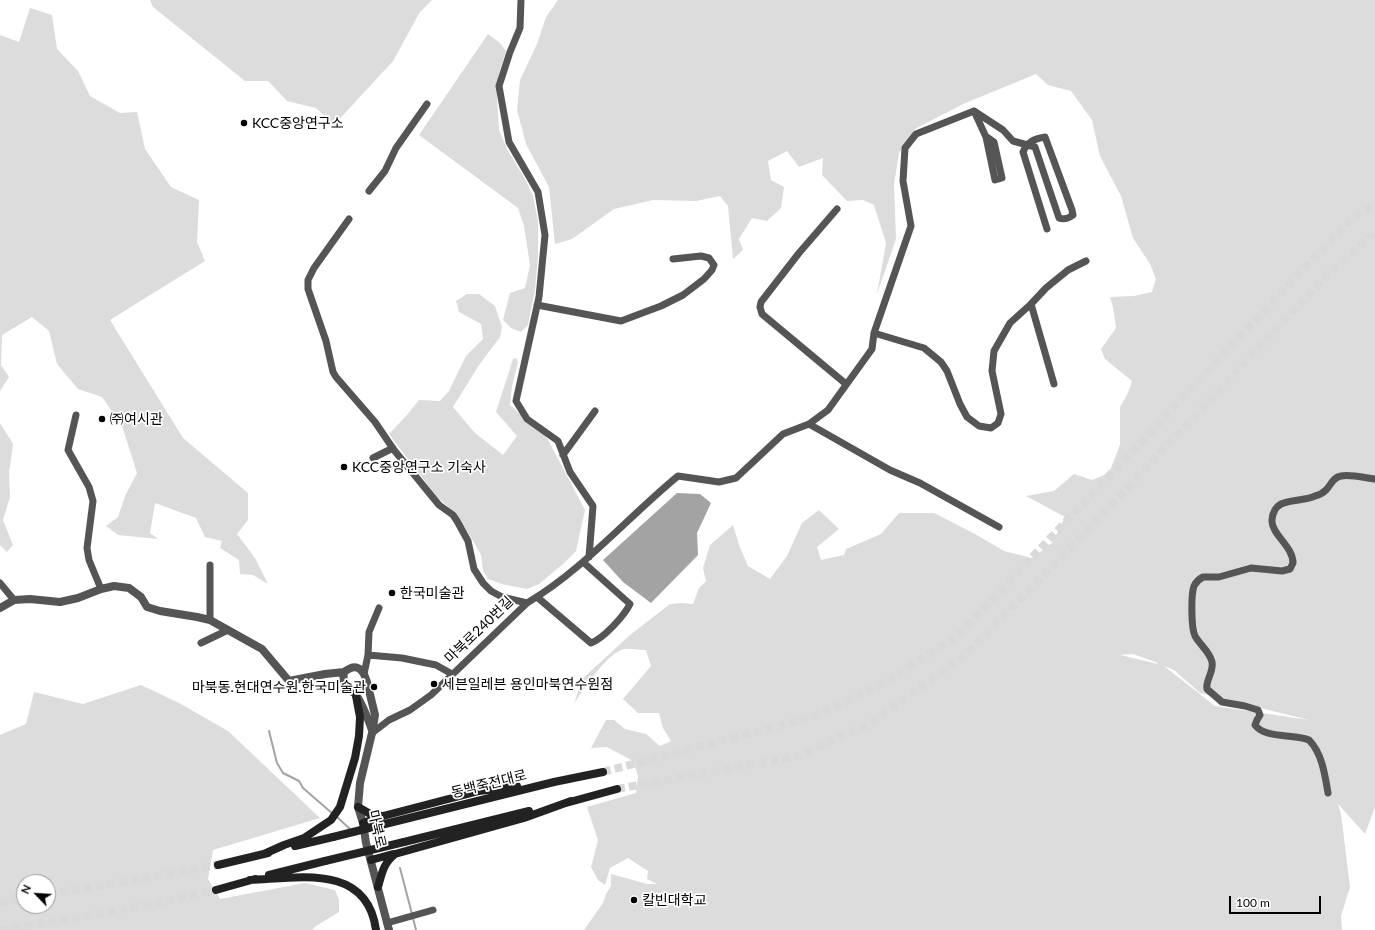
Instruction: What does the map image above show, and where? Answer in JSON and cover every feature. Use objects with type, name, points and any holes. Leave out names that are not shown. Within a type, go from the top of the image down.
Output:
[{"type":"main road","points":[[218,865],[264,854],[304,838],[331,820],[340,807],[360,736],[360,717],[355,694]]},
{"type":"main road","name":"동백죽전대로","points":[[264,854],[554,782],[603,772]]},
{"type":"main road","points":[[363,823],[383,816],[478,791],[554,782]]},
{"type":"main road","points":[[216,890],[325,861],[617,789]]},
{"type":"main road","points":[[371,860],[524,818],[571,801]]},
{"type":"main road","points":[[358,807],[372,815],[383,816]]},
{"type":"main road","points":[[378,887],[384,867],[388,860],[395,854]]},
{"type":"main road","points":[[250,880],[294,877],[340,882],[351,887],[360,894],[369,905],[374,916],[376,930]]},
{"type":"street","points":[[522,0],[520,28],[510,52],[499,86],[509,142],[538,192],[545,235],[537,305],[516,401],[526,420],[558,441],[570,472],[593,506],[589,556]]},
{"type":"street","points":[[369,191],[385,171],[396,148],[427,104]]},
{"type":"street","points":[[974,111],[986,137],[995,180],[1002,178],[994,142],[986,137]]},
{"type":"street","points":[[974,111],[1003,130],[1013,141],[1027,144],[1035,147],[1059,218],[1062,219],[1070,217],[1073,215],[1072,210],[1045,137],[1035,138],[1027,144],[1023,152],[1047,229]]},
{"type":"street","points":[[974,111],[916,134],[905,148],[903,181],[911,226],[874,333],[872,348],[828,410],[809,424],[890,470],[920,483],[999,527]]},
{"type":"street","points":[[837,208],[794,259],[761,302],[760,307],[762,314],[846,384]]},
{"type":"street","points":[[349,219],[314,268],[308,280],[308,289],[326,340],[333,372],[375,422],[393,448],[439,505],[453,515],[458,521],[468,542],[474,569],[483,583],[491,591],[502,597],[527,602]]},
{"type":"street","points":[[537,305],[621,321],[661,306],[683,295],[704,279],[712,270],[714,265],[709,258],[701,256],[673,259]]},
{"type":"street","points":[[874,333],[924,348],[941,362],[947,371],[960,404],[967,417],[979,426],[991,428],[998,423],[1001,414],[992,371],[994,352],[1010,324],[1046,288],[1068,270],[1086,262]]},
{"type":"street","points":[[1031,304],[1054,384]]},
{"type":"street","points":[[563,455],[595,411]]},
{"type":"street","points":[[76,415],[68,450],[89,487],[93,501],[87,548],[101,589]]},
{"type":"street","name":"마북로240번길","points":[[372,733],[389,720],[410,710],[431,695],[527,602],[583,562],[678,476],[719,482],[736,478],[783,434],[809,424]]},
{"type":"street","points":[[373,458],[393,448]]},
{"type":"street","points":[[1328,793],[1324,770],[1314,746],[1309,740],[1272,734],[1258,729],[1255,725],[1260,715],[1258,710],[1222,702],[1207,689],[1207,684],[1212,670],[1212,662],[1210,656],[1201,646],[1194,633],[1192,593],[1195,583],[1203,577],[1219,577],[1251,568],[1282,571],[1290,569],[1294,564],[1291,553],[1272,525],[1273,516],[1280,503],[1301,501],[1315,496],[1326,490],[1332,481],[1341,476],[1375,479]]},
{"type":"street","points":[[537,596],[591,643],[598,641],[626,611],[630,604],[583,562]]},
{"type":"street","points":[[210,565],[210,620]]},
{"type":"street","points":[[0,584],[14,600]]},
{"type":"street","points":[[0,608],[14,600],[30,598],[60,602],[78,598],[101,589],[114,586],[129,588],[141,597],[147,607],[160,611],[210,620],[262,649],[289,681],[344,672],[349,668],[355,667],[360,669],[366,678]]},
{"type":"street","points":[[355,694],[361,689],[366,678],[370,632],[380,608]]},
{"type":"street","points":[[201,643],[228,630]]},
{"type":"street","points":[[368,654],[402,658],[436,665],[452,674]]},
{"type":"street","points":[[344,672],[343,683],[355,694],[367,714],[372,733]]},
{"type":"street","name":"마북로","points":[[366,678],[375,715],[360,783],[358,807],[388,926]]},
{"type":"street","points":[[388,926],[409,917],[433,910]]},
{"type":"shaded area","points":[[150,0],[432,0],[420,12],[393,61],[334,125],[316,108],[287,101],[268,81],[245,81],[153,7]]},
{"type":"shaded area","points":[[558,0],[1375,0],[1375,807],[1365,834],[1338,804],[1341,814],[1350,887],[1341,916],[1342,930],[584,930],[603,903],[611,886],[611,874],[647,884],[657,884],[647,879],[648,871],[628,858],[610,868],[605,885],[598,880],[591,867],[598,840],[587,807],[636,793],[638,776],[633,761],[607,747],[591,748],[606,720],[614,720],[625,729],[646,734],[660,746],[671,741],[663,728],[659,713],[638,713],[623,699],[651,666],[646,650],[624,649],[610,657],[596,673],[574,704],[582,679],[630,635],[670,604],[693,604],[699,588],[706,581],[703,568],[710,545],[733,525],[739,545],[748,566],[770,579],[787,556],[802,523],[819,510],[839,529],[817,547],[821,560],[844,555],[846,549],[881,534],[899,513],[934,513],[1004,551],[1032,558],[1052,543],[1065,517],[1026,496],[1054,491],[1074,474],[1092,480],[1109,473],[1120,445],[1120,407],[1128,393],[1132,381],[1105,359],[1101,349],[1116,328],[1110,297],[1134,296],[1152,292],[1156,279],[1150,264],[1133,238],[1121,196],[1100,156],[1092,120],[1071,91],[1048,85],[1036,74],[963,104],[915,129],[899,153],[894,184],[896,239],[877,294],[886,243],[874,205],[863,200],[847,201],[822,175],[823,158],[799,167],[787,151],[768,161],[771,180],[784,187],[781,208],[767,221],[752,218],[739,239],[743,250],[733,259],[728,206],[720,196],[696,201],[653,200],[614,209],[572,239],[555,244],[549,187],[526,144],[517,110],[520,80],[537,44],[546,17]],"holes":[[[1133,654],[1158,663],[1158,664],[1120,655]],[[1164,666],[1174,670],[1200,693],[1309,720],[1215,706]]]},
{"type":"shaded area","points":[[30,8],[52,15],[57,49],[78,71],[90,96],[120,113],[137,112],[145,149],[171,187],[199,200],[197,242],[205,261],[110,320],[183,438],[248,493],[248,520],[237,534],[255,558],[268,584],[253,575],[240,574],[239,560],[220,548],[222,541],[205,537],[196,518],[155,503],[150,533],[158,539],[118,535],[106,526],[118,517],[125,496],[137,473],[122,426],[102,397],[78,389],[57,364],[49,331],[32,317],[2,335],[1,365],[9,377],[0,391],[0,35],[19,42]]},
{"type":"shaded area","points":[[488,34],[500,43],[506,51],[499,73],[497,98],[499,130],[507,149],[525,179],[533,196],[538,221],[538,257],[535,290],[528,325],[521,332],[511,328],[503,320],[510,293],[525,288],[530,265],[524,226],[518,208],[419,135]]},
{"type":"shaded area","points":[[467,294],[479,294],[495,306],[502,327],[500,337],[479,365],[453,407],[475,433],[503,455],[517,436],[496,412],[513,359],[516,358],[518,362],[512,386],[510,405],[547,438],[585,510],[576,551],[539,584],[527,589],[502,584],[488,579],[483,571],[481,555],[455,513],[436,496],[389,434],[419,400],[440,401],[449,391],[466,356],[483,339],[481,324],[459,312],[456,301]]},
{"type":"shaded area","points":[[0,423],[13,444],[9,473],[10,497],[3,520],[13,545],[7,552],[0,545]]},
{"type":"shaded area","points":[[677,493],[700,494],[711,503],[697,533],[698,555],[651,603],[623,582],[603,560]]},
{"type":"shaded area","points":[[141,685],[179,703],[228,731],[320,818],[213,850],[208,879],[220,899],[305,883],[335,890],[339,900],[339,912],[312,930],[0,930],[0,735],[26,724],[34,692],[83,704]]},
{"type":"waterway","points":[[269,731],[277,763],[283,773],[299,781],[303,788],[333,814]]},
{"type":"waterway","points":[[337,817],[351,830]]},
{"type":"waterway","points":[[400,868],[412,914]]},
{"type":"waterway","points":[[413,918],[416,930]]},
{"type":"tunnel","points":[[603,772],[816,716],[886,682],[961,633],[1351,219],[1375,205]]},
{"type":"tunnel","points":[[617,789],[796,757],[871,723],[966,654],[1086,532],[1327,275],[1375,233]]},
{"type":"tunnel","points":[[56,893],[218,865]]},
{"type":"tunnel","points":[[1,930],[180,899],[216,890]]},
{"type":"tunnel","points":[[0,902],[16,899]]},
{"type":"place","name":"KCC중앙연구소","points":[[244,123]]},
{"type":"place","name":"㈜여시관","points":[[102,419]]},
{"type":"place","name":"KCC중앙연구소 기숙사","points":[[344,467]]},
{"type":"place","name":"한국미술관","points":[[392,593]]},
{"type":"place","name":"세븐일레븐 용인마북연수원점","points":[[434,684]]},
{"type":"place","name":"마북동.현대연수원.한국미술관","points":[[374,687]]},
{"type":"place","name":"칼빈대학교","points":[[634,900]]}]
